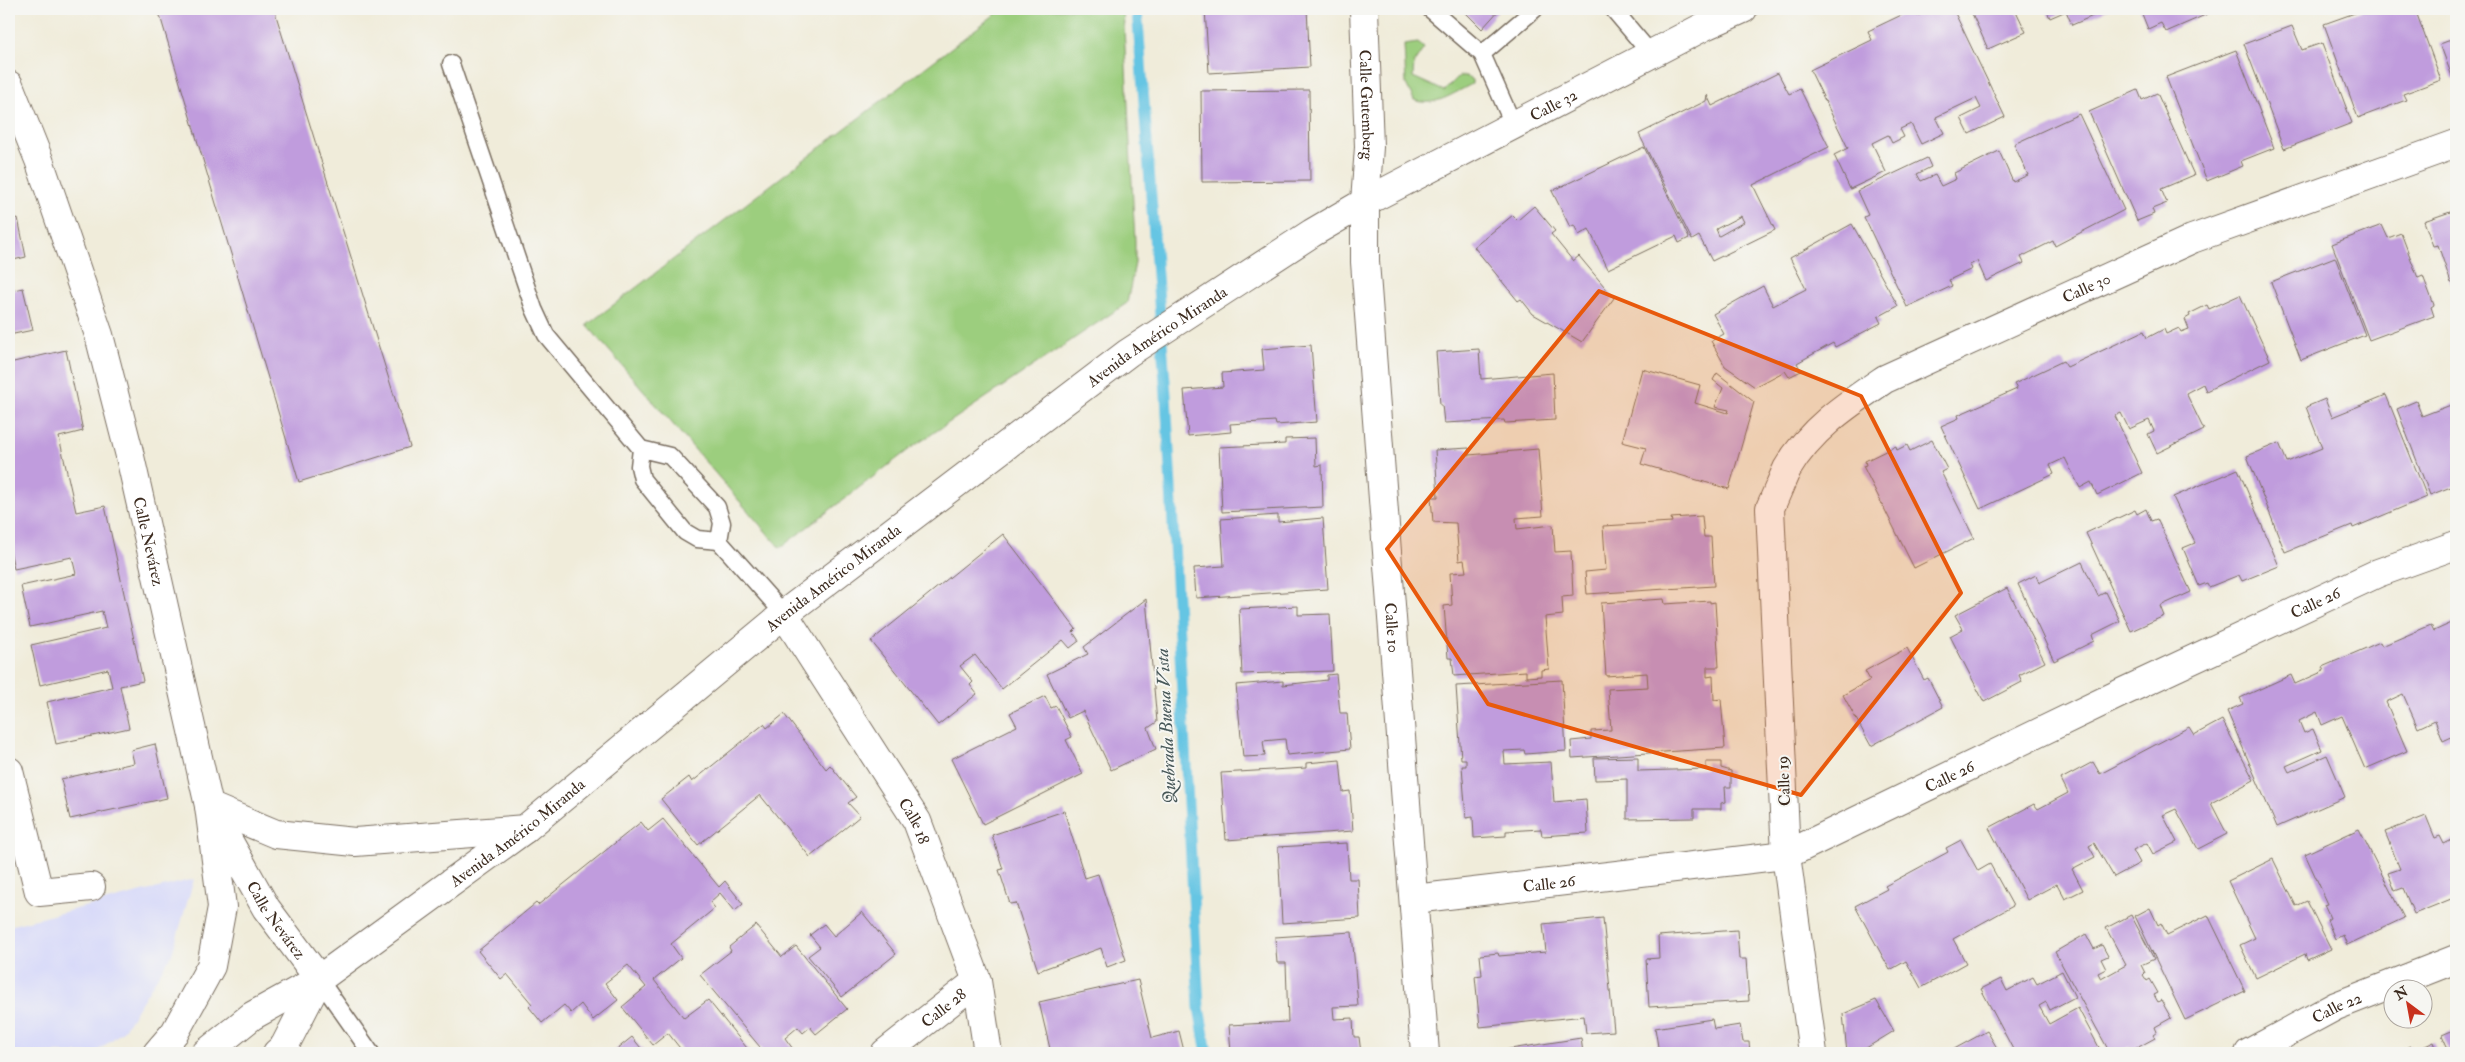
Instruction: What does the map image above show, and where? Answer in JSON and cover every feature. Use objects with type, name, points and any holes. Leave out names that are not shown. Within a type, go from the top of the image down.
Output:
[{"type":"street","name":"Calle Gutemberg","points":[[1364,9],[1369,147],[1365,202]]},
{"type":"street","name":"Calle 32","points":[[1365,202],[1650,54],[1743,9]]},
{"type":"street","name":"Calle Nevárez","points":[[9,85],[38,160],[99,335],[129,452],[209,806],[266,908],[319,979]]},
{"type":"street","name":"Calle 30","points":[[1770,508],[1788,469],[1813,434],[1841,408],[1885,379],[2192,239],[2456,144]]},
{"type":"street","name":"Avenida Américo Miranda","points":[[206,1053],[252,1016],[319,979],[525,829],[784,614],[1128,353],[1312,233],[1365,202]]},
{"type":"street","name":"Calle 10","points":[[1365,202],[1365,262],[1425,1053]]},
{"type":"street","name":"Calle 19","points":[[1770,508],[1786,856],[1813,1053]]},
{"type":"street","name":"Calle 26","points":[[1414,899],[1786,856],[2125,691],[2378,573],[2456,545]]},
{"type":"street","name":"Calle 18","points":[[784,614],[917,821],[977,981],[988,1053]]},
{"type":"street","points":[[9,771],[38,892],[91,887]]},
{"type":"street","points":[[209,806],[276,834],[355,842],[525,829]]},
{"type":"street","points":[[157,1053],[175,1032],[211,966],[222,907],[209,806]]},
{"type":"street","name":"Calle 22","points":[[2249,1053],[2336,1006],[2456,959]]},
{"type":"street","name":"Avenida Américo Miranda","points":[[277,1053],[284,1047],[319,979]]},
{"type":"street","name":"Calle 28","points":[[885,1053],[977,981]]},
{"type":"lane","points":[[1430,9],[1482,54],[1513,124]]},
{"type":"lane","points":[[1482,54],[1535,9]]},
{"type":"lane","points":[[1613,9],[1650,54]]},
{"type":"lane","points":[[451,64],[531,300],[546,336],[641,449],[670,456],[696,482],[717,507],[722,523],[720,541]]},
{"type":"lane","points":[[641,449],[639,466],[642,479],[685,532],[697,539],[720,541],[784,614]]},
{"type":"lane","points":[[319,979],[371,1053]]},
{"type":"highlighted area","points":[[1599,291],[1861,396],[1961,593],[1801,795],[1488,704],[1387,549]]},
{"type":"shaded area","points":[[194,879],[172,954],[123,1031],[95,1053],[9,1053],[9,926]]},
{"type":"green space","points":[[1002,9],[1123,9],[1135,241],[1135,263],[1127,303],[911,448],[780,548],[587,325]]},
{"type":"green space","points":[[1418,43],[1424,48],[1414,63],[1413,77],[1444,91],[1459,76],[1466,76],[1472,80],[1472,84],[1436,101],[1421,102],[1414,100],[1406,84],[1404,45]]},
{"type":"building","points":[[158,9],[274,9],[410,447],[299,482]]},
{"type":"building","points":[[1205,9],[1307,9],[1310,67],[1209,73]]},
{"type":"building","points":[[1462,9],[1500,9],[1482,29]]},
{"type":"building","points":[[1914,9],[1917,16],[1932,9],[1953,9],[2005,117],[1969,134],[1961,118],[1981,108],[1976,98],[1936,117],[1944,133],[1921,144],[1911,124],[1900,129],[1904,137],[1892,143],[1888,135],[1872,143],[1886,172],[1850,189],[1834,155],[1848,148],[1810,70],[1872,40],[1868,31]]},
{"type":"building","points":[[1970,9],[2015,9],[2026,32],[1988,49]]},
{"type":"building","points":[[2046,9],[2109,9],[2072,25],[2066,11],[2050,18]]},
{"type":"building","points":[[2140,9],[2219,9],[2166,32],[2161,23],[2148,29]]},
{"type":"building","points":[[2366,9],[2415,9],[2441,80],[2403,94],[2406,100],[2358,118],[2324,24]]},
{"type":"building","points":[[2449,9],[2456,9],[2456,29]]},
{"type":"building","points":[[2292,26],[2302,50],[2322,43],[2352,123],[2284,149],[2244,44]]},
{"type":"building","points":[[2456,38],[2456,78],[2453,79],[2440,44]]},
{"type":"building","points":[[2236,50],[2274,148],[2241,161],[2243,166],[2207,181],[2166,77]]},
{"type":"building","points":[[1778,73],[1789,94],[1800,89],[1829,147],[1753,185],[1775,230],[1712,261],[1699,236],[1692,240],[1639,134],[1706,101],[1707,95],[1712,106]],"holes":[[[1741,216],[1744,222],[1719,236],[1716,229]]]},
{"type":"building","points":[[1309,90],[1310,181],[1202,182],[1201,91]]},
{"type":"building","points":[[2138,90],[2142,100],[2157,93],[2194,175],[2161,189],[2167,203],[2152,209],[2154,214],[2137,221],[2089,112]]},
{"type":"building","points":[[2079,114],[2124,210],[2055,246],[2053,241],[2021,257],[2024,263],[1986,281],[1977,261],[1970,265],[1972,269],[1949,280],[1952,286],[1907,307],[1864,217],[1868,215],[1857,191],[1927,158],[1931,167],[1917,174],[1921,181],[1935,175],[1941,186],[1956,179],[1954,173],[1999,151],[2013,182],[2028,175],[2014,144]]},
{"type":"building","points":[[1644,147],[1689,238],[1679,243],[1676,236],[1608,269],[1589,229],[1579,235],[1574,225],[1570,227],[1552,191]]},
{"type":"building","points":[[1534,206],[1555,231],[1551,234],[1573,261],[1579,256],[1614,298],[1582,342],[1533,314],[1521,299],[1518,301],[1474,247],[1513,215],[1518,220]]},
{"type":"building","points":[[2456,210],[2456,282],[2451,283],[2438,245],[2433,246],[2424,221]]},
{"type":"building","points":[[18,218],[26,257],[9,261],[9,221]]},
{"type":"building","points":[[1852,224],[1898,306],[1878,317],[1881,323],[1835,347],[1833,343],[1797,363],[1801,371],[1789,377],[1785,371],[1755,387],[1725,366],[1711,341],[1724,334],[1713,314],[1763,286],[1773,306],[1806,289],[1790,258]]},
{"type":"building","points":[[2382,225],[2388,238],[2401,233],[2418,278],[2423,276],[2434,305],[2431,307],[2434,316],[2369,340],[2332,244]]},
{"type":"building","points":[[2335,257],[2365,335],[2301,360],[2271,282]]},
{"type":"building","points":[[23,288],[33,330],[9,335],[9,291]]},
{"type":"building","points":[[2240,295],[2270,360],[2206,391],[2203,384],[2186,393],[2204,430],[2157,453],[2148,434],[2154,431],[2149,420],[2129,429],[2121,413],[2115,416],[2142,473],[2097,495],[2091,482],[2080,488],[2065,458],[2050,465],[2054,474],[1980,509],[1941,426],[1959,418],[1958,415],[2017,389],[2014,384],[2063,361],[2067,367],[2144,331],[2147,338],[2164,329],[2166,334],[2179,328],[2181,332],[2189,329],[2185,319],[2190,316],[2189,314],[2207,305],[2209,309]]},
{"type":"building","points":[[1311,345],[1317,422],[1276,425],[1275,421],[1230,424],[1231,432],[1188,436],[1184,390],[1223,387],[1222,373],[1264,370],[1262,349]]},
{"type":"building","points":[[1479,349],[1481,379],[1553,373],[1555,420],[1505,423],[1504,420],[1444,423],[1442,405],[1440,405],[1436,352]]},
{"type":"building","points":[[66,350],[83,431],[59,437],[76,512],[105,506],[143,681],[120,686],[129,728],[56,744],[47,702],[112,687],[108,669],[40,685],[31,645],[106,628],[102,611],[30,627],[21,586],[76,574],[72,557],[14,569],[9,545],[9,363]]},
{"type":"building","points":[[1642,369],[1700,385],[1695,403],[1728,413],[1729,410],[1715,407],[1723,388],[1713,380],[1717,373],[1754,402],[1729,489],[1641,464],[1646,448],[1622,442]]},
{"type":"building","points":[[2386,395],[2427,497],[2353,528],[2352,525],[2285,552],[2247,456],[2279,443],[2287,462],[2322,448],[2306,407],[2325,399],[2332,417]]},
{"type":"building","points":[[2416,401],[2422,416],[2456,403],[2456,485],[2430,495],[2397,409]]},
{"type":"building","points":[[1315,438],[1316,466],[1322,465],[1323,507],[1222,512],[1219,447],[1285,444],[1285,439]]},
{"type":"building","points":[[1932,440],[1947,469],[1941,472],[1974,538],[1914,568],[1863,466],[1866,465],[1865,461],[1896,446],[1897,450],[1907,445],[1910,451]]},
{"type":"building","points":[[1469,448],[1469,455],[1538,449],[1543,516],[1516,518],[1517,529],[1553,525],[1555,552],[1571,551],[1573,596],[1562,597],[1563,615],[1545,617],[1549,669],[1541,670],[1541,676],[1526,677],[1526,671],[1454,676],[1452,658],[1448,658],[1444,606],[1452,605],[1450,573],[1466,572],[1464,560],[1459,561],[1456,523],[1433,522],[1431,497],[1438,497],[1435,450]]},
{"type":"building","points":[[2238,469],[2279,566],[2242,581],[2239,575],[2209,587],[2207,583],[2199,586],[2183,548],[2195,543],[2173,497]]},
{"type":"building","points":[[2146,509],[2151,521],[2157,519],[2191,592],[2160,606],[2164,616],[2131,631],[2086,533],[2135,510],[2137,514]]},
{"type":"building","points":[[1278,515],[1278,522],[1323,518],[1328,589],[1196,598],[1194,568],[1224,566],[1221,519]]},
{"type":"building","points":[[1702,516],[1704,537],[1711,537],[1714,586],[1587,594],[1585,572],[1606,570],[1603,526],[1672,522],[1671,518]]},
{"type":"building","points":[[1003,534],[1076,629],[1073,632],[1079,641],[1070,648],[1063,640],[1002,689],[975,655],[960,666],[973,682],[970,685],[977,694],[938,725],[871,641]]},
{"type":"building","points":[[2082,562],[2098,596],[2106,592],[2120,621],[2092,635],[2094,641],[2054,661],[2018,584],[2036,575],[2039,583]]},
{"type":"building","points":[[2007,588],[2045,662],[2019,675],[2022,682],[1984,702],[1950,636],[1963,629],[1955,615]]},
{"type":"building","points":[[1146,599],[1157,722],[1148,728],[1156,749],[1111,770],[1083,711],[1068,718],[1047,674],[1088,654],[1084,647]]},
{"type":"building","points":[[1664,599],[1665,604],[1715,602],[1719,667],[1707,667],[1707,677],[1713,676],[1714,700],[1721,699],[1725,748],[1572,758],[1571,741],[1591,739],[1591,731],[1611,730],[1608,689],[1648,687],[1647,673],[1606,676],[1601,603]]},
{"type":"building","points":[[1298,606],[1298,615],[1330,614],[1333,671],[1242,674],[1239,609]]},
{"type":"building","points":[[2456,621],[2456,735],[2443,741],[2435,720],[2418,728],[2403,694],[2386,702],[2407,751],[2365,769],[2342,716],[2322,725],[2317,712],[2299,721],[2304,733],[2313,729],[2322,750],[2286,766],[2289,772],[2327,755],[2345,797],[2277,827],[2227,711],[2243,704],[2240,698],[2291,675],[2295,684],[2324,671],[2322,667],[2380,642],[2382,646],[2431,625],[2434,631]]},
{"type":"building","points":[[1907,648],[1924,680],[1928,678],[1943,707],[1871,746],[1843,695],[1870,680],[1865,671]]},
{"type":"building","points":[[1336,674],[1340,713],[1347,713],[1350,749],[1287,755],[1285,739],[1263,741],[1265,756],[1243,757],[1236,685],[1283,681],[1283,685],[1327,680],[1327,675]]},
{"type":"building","points":[[1562,680],[1566,751],[1525,754],[1524,750],[1504,751],[1505,764],[1551,762],[1554,802],[1586,799],[1588,833],[1542,836],[1541,829],[1506,831],[1506,836],[1474,838],[1473,817],[1466,818],[1462,766],[1466,766],[1466,759],[1461,759],[1456,686]]},
{"type":"building","points":[[1045,696],[1051,708],[1056,706],[1072,737],[1066,740],[1083,774],[983,824],[951,759],[1017,726],[1010,713]]},
{"type":"building","points":[[784,714],[826,769],[830,765],[856,797],[848,803],[860,816],[810,857],[760,795],[698,845],[661,799],[689,777],[692,782],[764,724],[767,728]]},
{"type":"building","points":[[2222,720],[2254,780],[2211,803],[2227,834],[2198,849],[2176,809],[2163,815],[2177,842],[2153,854],[2147,843],[2133,850],[2140,863],[2114,877],[2094,843],[2089,846],[2095,857],[2072,869],[2083,890],[2065,899],[2057,884],[2027,900],[1989,828],[2034,804],[2038,809],[2068,793],[2061,779],[2093,762],[2100,774],[2189,727],[2194,735]]},
{"type":"building","points":[[155,744],[167,798],[70,819],[61,779],[134,763],[131,750]]},
{"type":"building","points":[[1638,757],[1638,771],[1706,769],[1706,762],[1721,762],[1721,768],[1731,771],[1731,787],[1725,787],[1726,802],[1721,803],[1721,809],[1694,809],[1694,818],[1627,819],[1627,779],[1595,780],[1594,758]]},
{"type":"building","points":[[1340,760],[1343,792],[1350,791],[1353,831],[1226,840],[1221,773],[1306,768],[1306,763]]},
{"type":"building","points":[[1064,811],[1085,878],[1098,874],[1126,960],[1107,967],[1101,948],[1038,971],[1016,903],[1010,904],[999,870],[1003,869],[992,835]]},
{"type":"building","points":[[2426,816],[2435,838],[2440,836],[2444,844],[2456,838],[2456,897],[2414,914],[2403,888],[2395,891],[2388,873],[2400,869],[2385,832]]},
{"type":"building","points":[[663,819],[719,887],[725,881],[743,904],[735,911],[720,893],[710,902],[715,908],[671,944],[681,958],[654,980],[684,1018],[708,1000],[751,1053],[681,1053],[683,1052],[668,1033],[653,1045],[622,1007],[646,987],[628,965],[605,983],[618,1000],[593,1020],[581,1004],[571,1013],[564,1005],[542,1023],[529,1007],[532,1004],[507,974],[501,979],[478,951],[536,903],[538,905],[641,822],[648,831]]},
{"type":"building","points":[[2359,829],[2404,918],[2347,945],[2343,935],[2335,939],[2327,920],[2330,918],[2324,905],[2328,904],[2305,854]]},
{"type":"building","points":[[1961,840],[1978,871],[1990,864],[2013,906],[1953,939],[1966,963],[1921,988],[1906,961],[1890,970],[1855,906],[1887,889],[1885,886],[1948,852],[1946,848]]},
{"type":"building","points":[[1347,843],[1349,879],[1358,879],[1360,918],[1282,923],[1278,847]]},
{"type":"building","points":[[2273,859],[2296,906],[2307,901],[2331,949],[2307,960],[2305,954],[2256,978],[2240,945],[2255,938],[2228,881]]},
{"type":"building","points":[[2150,908],[2158,925],[2161,923],[2167,935],[2208,915],[2245,991],[2185,1020],[2135,916]]},
{"type":"building","points":[[862,912],[896,954],[842,997],[808,956],[820,947],[810,935],[824,924],[834,936]]},
{"type":"building","points":[[2131,915],[2154,959],[2141,965],[2145,973],[2143,975],[2147,981],[2150,979],[2158,993],[2154,995],[2158,1002],[2161,1000],[2171,1018],[2155,1027],[2157,1032],[2153,1035],[2155,1038],[2133,1050],[2130,1047],[2110,1053],[2055,952],[2086,934],[2094,949],[2102,945],[2108,956],[2101,959],[2106,969],[2098,973],[2101,979],[2126,965],[2106,928]]},
{"type":"building","points":[[1603,918],[1614,1031],[1586,1033],[1584,1016],[1480,1027],[1475,976],[1482,975],[1480,955],[1498,953],[1499,956],[1546,952],[1543,924]]},
{"type":"building","points":[[756,925],[782,957],[796,946],[847,1009],[816,1034],[810,1027],[803,1033],[798,1027],[785,1038],[793,1049],[788,1053],[765,1053],[700,975],[731,951],[729,947]]},
{"type":"building","points":[[1737,930],[1739,959],[1746,959],[1749,1001],[1649,1007],[1646,959],[1659,958],[1658,936]]},
{"type":"building","points":[[1352,932],[1358,1006],[1333,1007],[1334,1019],[1353,1018],[1354,1037],[1359,1037],[1361,1053],[1231,1053],[1229,1025],[1288,1022],[1286,963],[1277,963],[1275,937]]},
{"type":"building","points":[[2062,971],[2075,997],[2050,1010],[2046,1002],[2039,1006],[2049,1024],[2078,1008],[2102,1053],[2015,1053],[1981,989],[2001,979],[2007,991],[2033,977],[2037,984]]},
{"type":"building","points":[[1138,980],[1152,1038],[1179,1031],[1184,1051],[1173,1053],[1051,1053],[1039,1002]]},
{"type":"building","points":[[1876,1000],[1894,1031],[1858,1053],[1847,1053],[1843,1014]]},
{"type":"building","points":[[1712,1019],[1714,1029],[1740,1025],[1743,1042],[1749,1042],[1750,1053],[1659,1053],[1655,1028]]},
{"type":"building","points":[[2456,1029],[2456,1053],[2450,1053],[2442,1035]]},
{"type":"building","points":[[1987,1031],[2000,1053],[1947,1053]]},
{"type":"building","points":[[632,1037],[645,1053],[612,1053]]},
{"type":"building","points":[[1581,1038],[1583,1053],[1491,1053],[1491,1052]]},
{"type":"building","points":[[2434,1042],[2438,1053],[2394,1053],[2410,1046],[2412,1052]]},
{"type":"waterway","name":"Quebrada Buena Vista","points":[[1137,9],[1166,395],[1199,1007],[1207,1053]]}]
